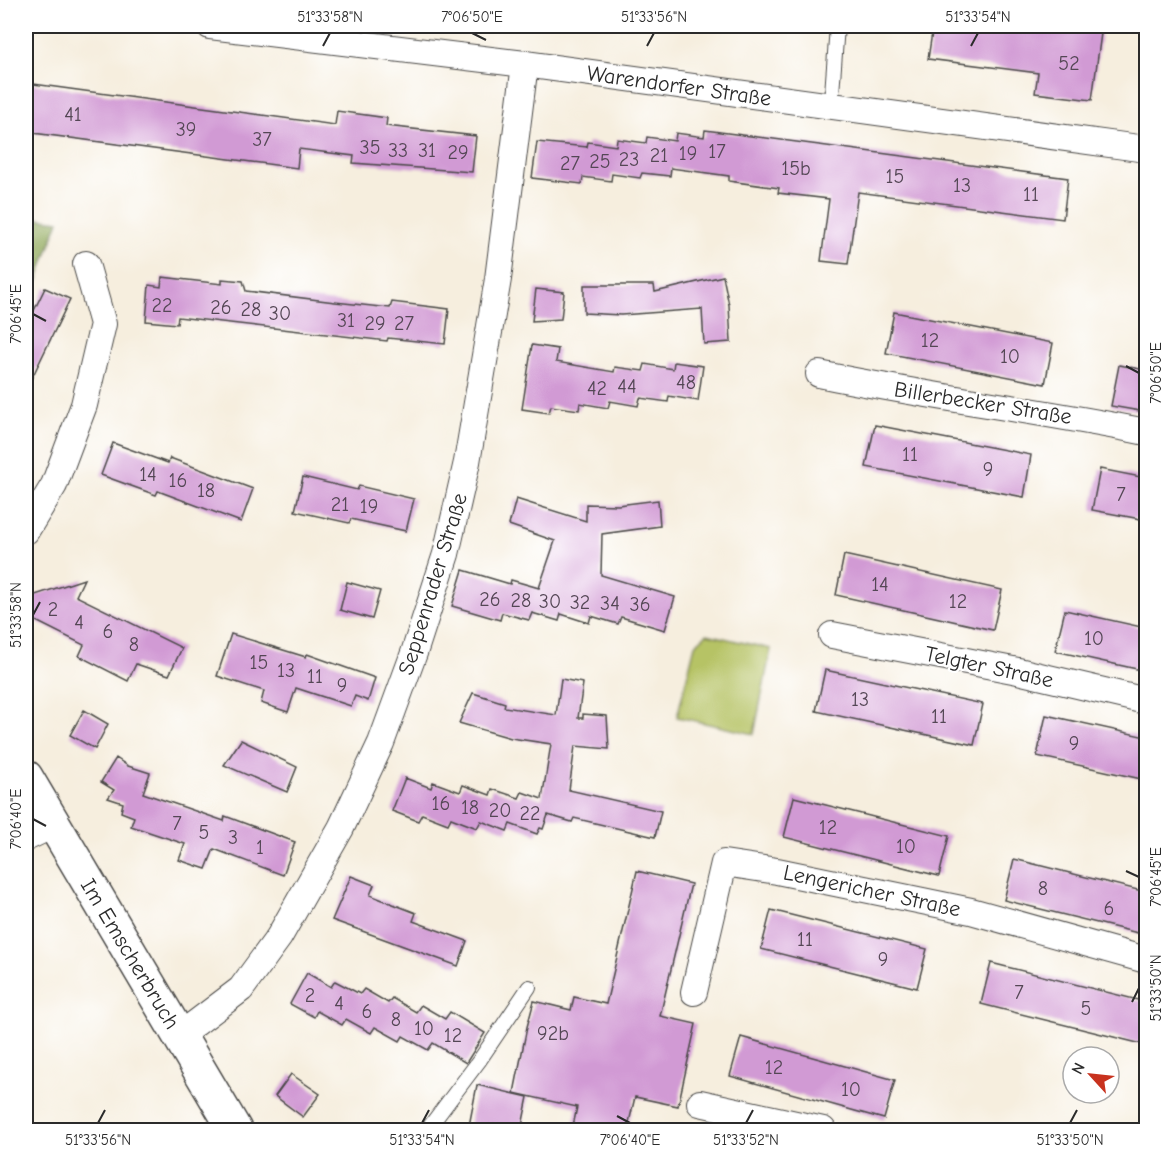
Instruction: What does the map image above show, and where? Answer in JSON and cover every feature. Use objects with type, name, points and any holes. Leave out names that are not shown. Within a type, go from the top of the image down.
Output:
[{"type":"street","name":"Warendorfer Straße","points":[[210,26],[525,64],[831,108],[1146,149]]},
{"type":"street","name":"Seppenrader Straße","points":[[179,1036],[241,988],[279,937],[341,828],[381,743],[414,653],[446,554],[467,462],[498,279],[525,64]]},
{"type":"street","points":[[26,531],[54,485],[84,405],[104,324],[86,264]]},
{"type":"street","name":"Billerbecker Straße","points":[[819,374],[882,387],[1073,417],[1146,432]]},
{"type":"street","name":"Telgter Straße","points":[[832,636],[1018,671],[1146,701]]},
{"type":"street","name":"Im Emscherbruch","points":[[26,777],[39,832],[179,1036],[235,1131]]},
{"type":"street","name":"Lengericher Straße","points":[[694,992],[724,863],[777,871],[971,911],[1146,960]]},
{"type":"street","points":[[700,1103],[823,1131]]},
{"type":"lane","points":[[831,108],[837,26]]},
{"type":"lane","points":[[427,1131],[480,1061],[529,987]]},
{"type":"green space","points":[[26,217],[59,221],[26,311]]},
{"type":"green space","points":[[707,634],[771,649],[754,734],[677,717],[695,645]]},
{"type":"building","points":[[933,26],[1102,26],[1092,100],[1035,93],[1038,73],[928,59]]},
{"type":"building","points":[[26,83],[335,125],[337,111],[387,118],[386,126],[476,136],[472,172],[353,163],[354,156],[299,149],[297,168],[26,132]]},
{"type":"building","points":[[705,130],[1068,178],[1063,219],[858,192],[848,264],[821,261],[829,199],[778,193],[779,188],[729,181],[729,176],[671,168],[670,176],[642,173],[640,178],[612,174],[611,181],[583,177],[582,184],[532,178],[537,142],[587,147],[588,142],[616,146],[617,139],[646,143],[647,137],[675,141],[676,133],[704,137]]},
{"type":"building","points":[[723,276],[729,305],[731,342],[704,344],[702,309],[621,315],[584,313],[584,285],[654,285],[655,292]]},
{"type":"building","points":[[162,277],[222,284],[222,279],[243,281],[246,291],[335,302],[390,308],[392,302],[449,309],[445,344],[388,338],[387,341],[178,317],[177,324],[146,321],[149,285],[161,287]]},
{"type":"building","points":[[45,288],[70,299],[26,390],[26,327]]},
{"type":"building","points":[[536,289],[564,292],[561,319],[532,321]]},
{"type":"building","points":[[894,312],[1053,343],[1045,384],[886,353]]},
{"type":"building","points":[[532,345],[558,349],[556,362],[614,372],[615,367],[643,371],[645,364],[673,369],[674,362],[703,366],[698,401],[669,396],[668,402],[640,398],[638,406],[610,401],[608,408],[580,403],[579,410],[551,406],[549,413],[522,409]]},
{"type":"building","points":[[1119,365],[1146,370],[1146,412],[1111,406]]},
{"type":"building","points":[[875,425],[1031,455],[1024,497],[866,467]]},
{"type":"building","points":[[113,443],[168,463],[170,458],[253,489],[241,522],[158,491],[156,495],[101,475]]},
{"type":"building","points":[[1100,469],[1146,478],[1146,520],[1092,510]]},
{"type":"building","points":[[303,477],[357,490],[359,486],[414,499],[406,531],[351,519],[349,523],[295,511]]},
{"type":"building","points":[[516,499],[586,521],[586,504],[618,505],[658,500],[660,526],[602,534],[601,575],[675,597],[665,630],[621,617],[618,624],[591,616],[589,623],[561,614],[559,621],[532,613],[529,620],[502,613],[500,620],[452,606],[463,570],[510,584],[511,580],[539,588],[555,541],[509,525]]},
{"type":"building","points":[[844,555],[1002,590],[993,630],[836,595]]},
{"type":"building","points":[[84,579],[76,596],[182,648],[169,675],[136,664],[128,681],[79,656],[84,645],[26,616],[26,598]]},
{"type":"building","points":[[347,582],[380,591],[372,619],[340,610]]},
{"type":"building","points":[[1065,610],[1146,628],[1146,671],[1055,651]]},
{"type":"building","points":[[231,634],[306,657],[307,654],[375,678],[368,701],[355,696],[351,706],[296,688],[288,712],[261,703],[264,691],[217,676]]},
{"type":"building","points":[[825,670],[983,704],[974,745],[816,711]]},
{"type":"building","points":[[561,679],[583,683],[578,718],[583,718],[583,714],[607,716],[609,749],[575,746],[569,790],[661,811],[655,837],[574,818],[572,822],[548,815],[543,829],[540,828],[537,834],[510,824],[507,831],[481,821],[477,828],[451,818],[448,824],[422,814],[418,821],[392,811],[405,778],[431,788],[433,782],[460,792],[463,785],[490,795],[492,789],[519,798],[522,792],[542,799],[551,744],[511,738],[459,723],[473,693],[505,703],[504,707],[556,715]]},
{"type":"building","points":[[84,710],[108,724],[95,749],[70,735]]},
{"type":"building","points":[[1046,715],[1146,737],[1146,780],[1037,756]]},
{"type":"building","points":[[241,740],[297,767],[287,792],[224,765]]},
{"type":"building","points":[[116,758],[128,766],[150,773],[143,793],[224,821],[225,816],[295,842],[283,875],[214,849],[206,869],[179,860],[185,844],[131,826],[134,817],[121,812],[123,803],[108,798],[114,790],[101,782]]},
{"type":"building","points":[[794,797],[949,836],[939,876],[784,837]]},
{"type":"building","points":[[1014,859],[1146,892],[1146,935],[1004,900]]},
{"type":"building","points":[[637,871],[691,884],[660,1016],[696,1024],[678,1106],[635,1097],[627,1131],[572,1131],[577,1107],[514,1093],[527,1027],[534,1001],[571,1010],[574,997],[606,1004]]},
{"type":"building","points":[[351,876],[374,885],[370,895],[416,913],[413,921],[467,941],[458,966],[332,920]]},
{"type":"building","points":[[771,910],[927,949],[917,988],[761,949]]},
{"type":"building","points":[[991,963],[1146,1002],[1146,1045],[981,1004]]},
{"type":"building","points":[[307,973],[331,987],[335,981],[360,994],[364,989],[388,1003],[392,998],[416,1012],[421,1005],[445,1019],[450,1012],[485,1033],[466,1063],[433,1043],[428,1050],[403,1036],[400,1041],[375,1027],[371,1033],[346,1019],[342,1025],[317,1011],[314,1017],[290,1004]]},
{"type":"building","points":[[741,1037],[895,1080],[884,1119],[730,1076]]},
{"type":"building","points":[[291,1074],[320,1094],[303,1117],[275,1096]]},
{"type":"building","points":[[477,1085],[528,1097],[521,1131],[468,1131]]}]
